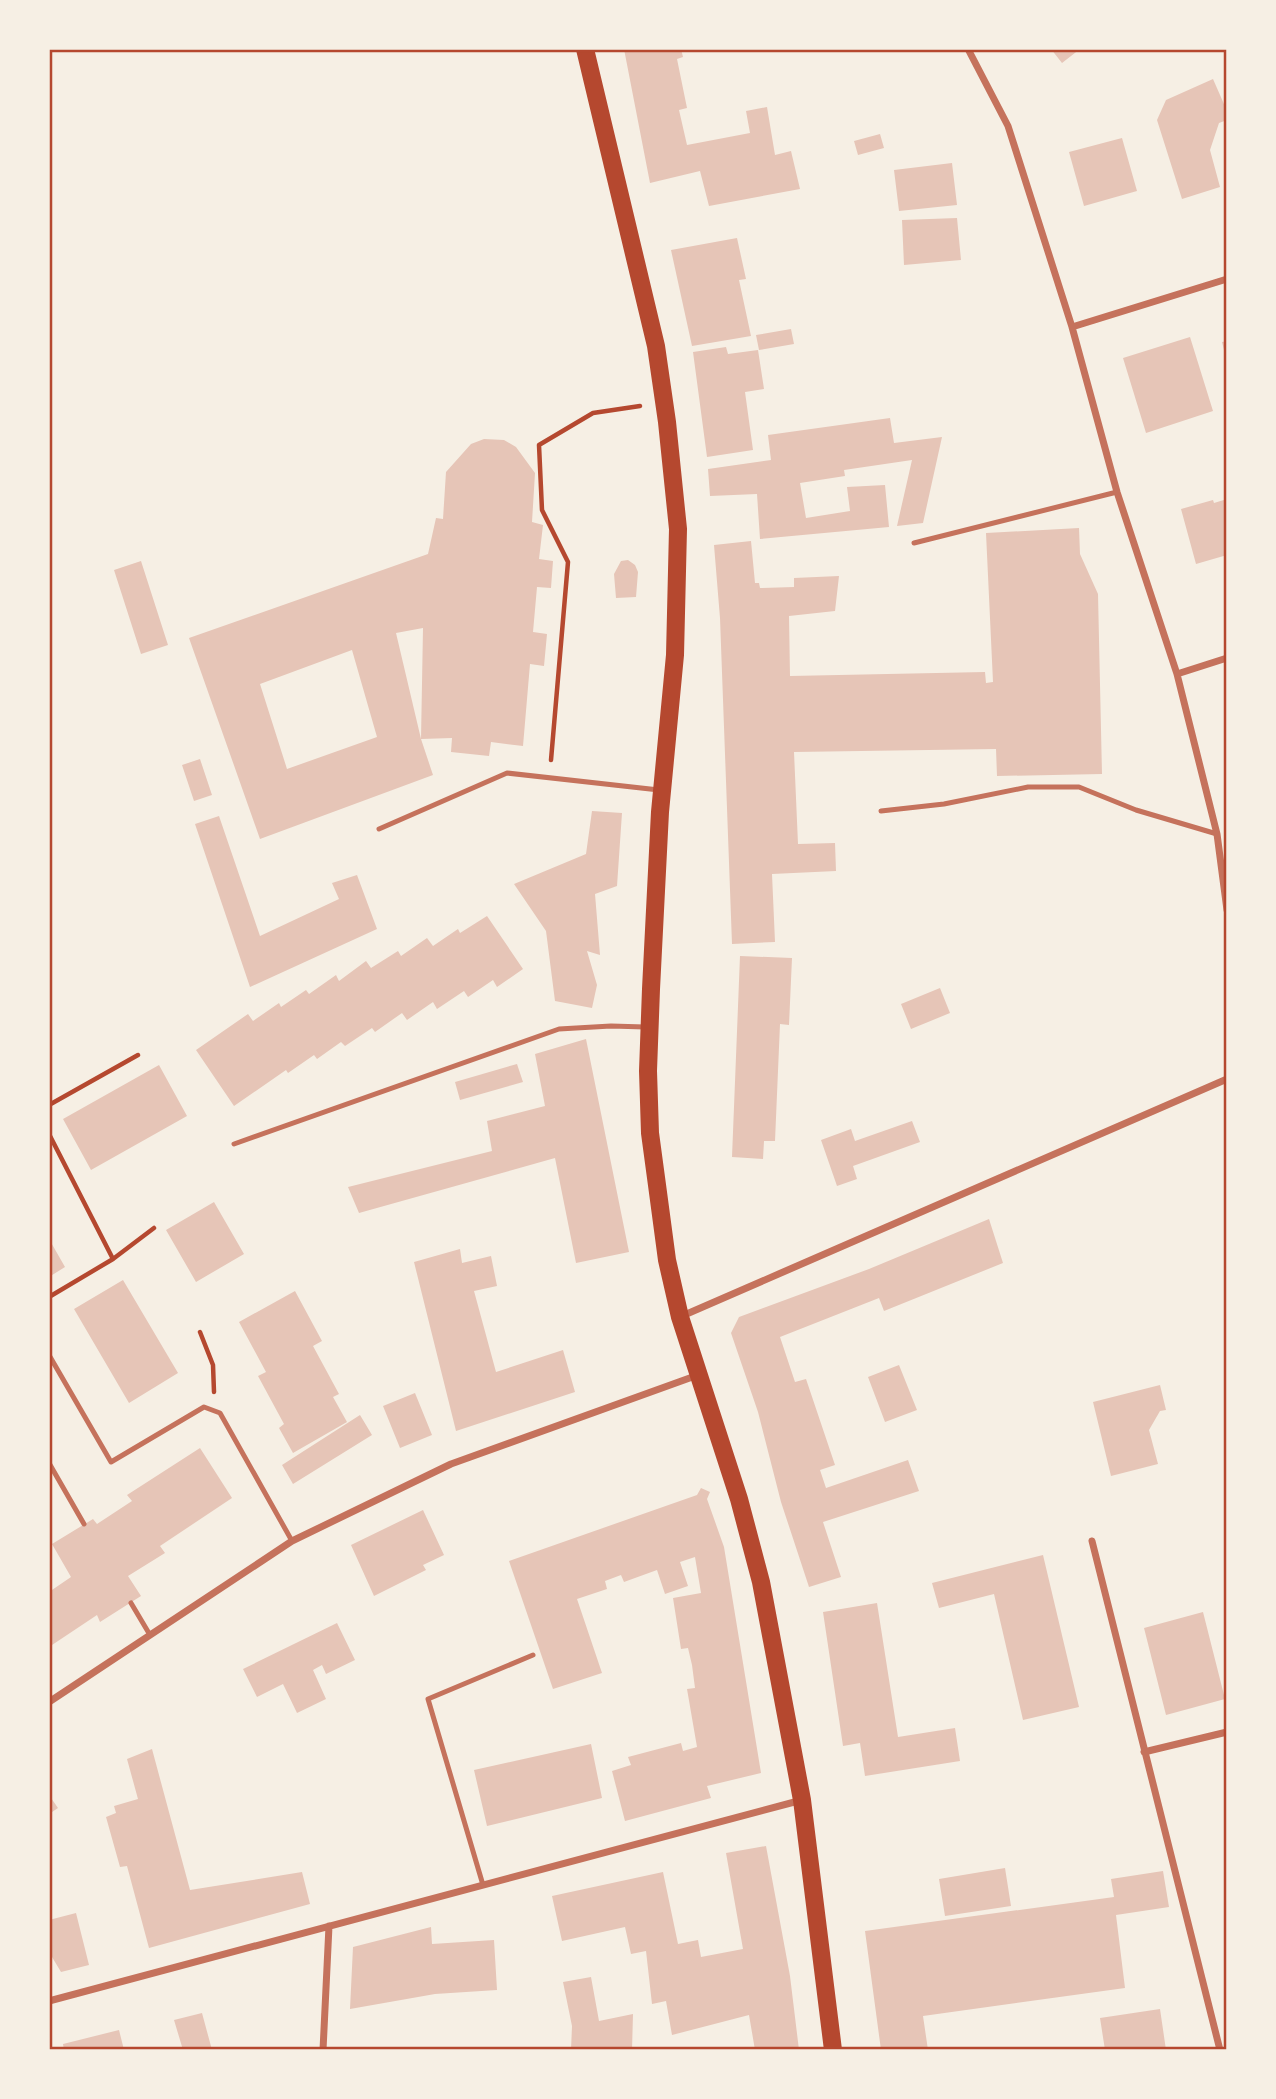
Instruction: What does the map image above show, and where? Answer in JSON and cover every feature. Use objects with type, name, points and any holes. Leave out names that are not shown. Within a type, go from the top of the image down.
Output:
[{"type":"main road","points":[[585,49],[656,346],[678,529],[678,589],[671,712],[662,791],[650,1027],[650,1133],[667,1260],[680,1317],[739,1499],[761,1582],[802,1800],[833,2050]]},
{"type":"street","points":[[968,49],[1008,126],[1072,327],[1117,492],[1177,674],[1217,834],[1227,910]]},
{"type":"street","points":[[1072,327],[1227,279]]},
{"type":"street","points":[[1177,674],[1227,658]]},
{"type":"street","points":[[680,1317],[1227,1079]]},
{"type":"street","points":[[49,1702],[292,1541],[451,1464],[698,1375]]},
{"type":"street","points":[[1092,1541],[1220,2050]]},
{"type":"street","points":[[1144,1752],[1227,1732]]},
{"type":"street","points":[[49,2001],[802,1800]]},
{"type":"street","points":[[323,2050],[329,1926]]},
{"type":"lane","points":[[914,543],[1117,492]]},
{"type":"lane","points":[[379,829],[507,773],[662,791]]},
{"type":"lane","points":[[881,811],[944,804],[1028,787],[1079,787],[1136,810],[1217,834]]},
{"type":"lane","points":[[234,1144],[559,1029],[650,1027]]},
{"type":"lane","points":[[49,1355],[111,1462],[204,1408],[220,1413],[292,1541]]},
{"type":"lane","points":[[49,1463],[84,1524]]},
{"type":"lane","points":[[131,1603],[150,1635]]},
{"type":"lane","points":[[483,1885],[428,1699],[533,1656]]},
{"type":"path","points":[[550,778],[568,562],[542,510],[539,445],[593,413],[665,404]]},
{"type":"path","points":[[49,1105],[138,1055]]},
{"type":"path","points":[[49,1134],[113,1259]]},
{"type":"path","points":[[49,1297],[113,1259],[154,1228]]},
{"type":"path","points":[[200,1332],[214,1364],[212,1385],[220,1413]]},
{"type":"building","points":[[624,49],[681,49],[683,57],[677,59],[687,108],[679,110],[687,145],[750,133],[746,111],[767,107],[775,155],[791,151],[800,189],[709,206],[700,171],[650,183]]},
{"type":"building","points":[[1051,49],[1080,49],[1062,63]]},
{"type":"building","points":[[1213,79],[1227,111],[1227,120],[1219,123],[1210,150],[1220,187],[1182,199],[1157,120],[1166,100]]},
{"type":"building","points":[[880,134],[884,148],[858,155],[854,141]]},
{"type":"building","points":[[1122,138],[1137,191],[1084,206],[1069,152]]},
{"type":"building","points":[[952,163],[957,205],[899,211],[894,170]]},
{"type":"building","points":[[957,218],[961,260],[904,265],[902,220]]},
{"type":"building","points":[[737,238],[746,279],[739,280],[751,336],[692,346],[671,250]]},
{"type":"building","points":[[791,329],[794,344],[759,350],[756,335]]},
{"type":"building","points":[[1190,337],[1213,411],[1146,433],[1123,358]]},
{"type":"building","points":[[1227,341],[1227,358],[1226,358],[1222,342]]},
{"type":"building","points":[[726,347],[728,354],[758,350],[764,389],[745,392],[753,450],[707,457],[693,352]]},
{"type":"building","points":[[890,418],[894,443],[942,437],[923,523],[897,526],[912,460],[844,470],[845,476],[800,483],[806,518],[850,511],[847,487],[885,485],[889,527],[760,539],[757,494],[710,496],[708,469],[771,460],[768,435]]},
{"type":"building","points":[[484,439],[504,440],[516,447],[535,473],[532,522],[543,525],[539,559],[553,561],[551,588],[537,587],[533,632],[547,634],[544,666],[530,664],[523,746],[491,742],[489,756],[451,752],[452,738],[421,739],[433,775],[260,839],[189,638],[428,554],[436,518],[443,519],[446,472],[471,444]],"holes":[[[423,628],[421,739],[396,633]],[[352,650],[377,737],[287,769],[260,684]]]},
{"type":"building","points":[[1227,499],[1227,555],[1196,564],[1181,509]]},
{"type":"building","points":[[1079,528],[1080,554],[1098,594],[1102,774],[997,776],[996,749],[794,752],[798,844],[835,843],[836,871],[772,874],[775,942],[732,944],[720,618],[714,545],[751,541],[755,583],[759,583],[760,588],[794,587],[794,578],[839,576],[835,611],[789,616],[790,676],[985,672],[986,683],[993,682],[986,533]]},
{"type":"building","points":[[628,560],[635,565],[638,572],[636,597],[616,598],[614,574],[621,561]]},
{"type":"building","points":[[141,561],[168,645],[141,654],[114,570]]},
{"type":"building","points":[[200,759],[212,795],[194,801],[182,765]]},
{"type":"building","points":[[592,811],[622,813],[617,886],[595,894],[600,955],[587,951],[597,985],[592,1008],[555,1001],[546,931],[514,884],[586,854]]},
{"type":"building","points":[[219,816],[260,936],[339,899],[332,883],[357,875],[377,929],[250,987],[195,824]]},
{"type":"building","points":[[487,916],[523,969],[497,987],[493,980],[468,997],[464,991],[437,1009],[433,1002],[407,1020],[402,1013],[375,1032],[372,1028],[345,1046],[341,1042],[317,1059],[314,1055],[288,1073],[286,1070],[234,1106],[196,1050],[248,1014],[253,1021],[279,1003],[281,1007],[306,990],[309,994],[336,975],[339,981],[366,961],[371,968],[398,951],[401,956],[427,938],[433,946],[458,929],[460,933]]},
{"type":"building","points":[[740,956],[792,958],[789,1025],[780,1024],[775,1141],[764,1141],[763,1159],[732,1157]]},
{"type":"building","points":[[940,988],[950,1013],[911,1029],[901,1004]]},
{"type":"building","points":[[586,1039],[629,1252],[576,1263],[555,1158],[359,1213],[348,1187],[492,1151],[487,1121],[545,1106],[535,1054]]},
{"type":"building","points":[[517,1064],[523,1082],[460,1100],[455,1082]]},
{"type":"building","points":[[159,1065],[187,1116],[91,1170],[63,1119]]},
{"type":"building","points":[[912,1121],[920,1142],[853,1166],[857,1179],[837,1186],[821,1140],[851,1129],[855,1141]]},
{"type":"building","points":[[214,1202],[244,1254],[196,1282],[166,1230]]},
{"type":"building","points":[[989,1219],[1003,1263],[884,1311],[879,1298],[780,1337],[795,1382],[806,1379],[835,1465],[820,1470],[826,1488],[908,1460],[919,1491],[823,1522],[841,1577],[809,1587],[781,1502],[758,1412],[731,1333],[739,1317],[869,1269]]},
{"type":"building","points":[[49,1239],[65,1267],[49,1277]]},
{"type":"building","points":[[460,1249],[462,1263],[491,1256],[497,1286],[474,1291],[496,1372],[563,1350],[575,1392],[456,1431],[414,1262]]},
{"type":"building","points":[[123,1280],[178,1373],[129,1403],[74,1309]]},
{"type":"building","points":[[295,1291],[322,1341],[313,1346],[339,1394],[333,1397],[347,1422],[293,1453],[279,1428],[284,1424],[258,1376],[266,1372],[239,1322]]},
{"type":"building","points":[[899,1365],[917,1410],[885,1422],[868,1377]]},
{"type":"building","points":[[1160,1385],[1166,1410],[1160,1411],[1149,1430],[1158,1464],[1111,1476],[1093,1402]]},
{"type":"building","points":[[415,1393],[432,1435],[400,1448],[383,1406]]},
{"type":"building","points":[[360,1415],[372,1435],[293,1484],[282,1465]]},
{"type":"building","points":[[200,1448],[232,1498],[160,1546],[165,1553],[128,1576],[141,1596],[100,1622],[97,1615],[49,1647],[49,1592],[71,1577],[52,1544],[93,1519],[97,1524],[132,1501],[127,1495]]},
{"type":"building","points":[[701,1488],[710,1492],[707,1499],[724,1547],[761,1773],[707,1786],[711,1798],[625,1821],[612,1771],[631,1765],[628,1757],[681,1743],[683,1751],[697,1747],[687,1689],[695,1688],[692,1665],[688,1648],[681,1649],[673,1598],[701,1593],[695,1557],[680,1562],[688,1586],[665,1594],[657,1570],[624,1582],[621,1575],[605,1581],[607,1589],[577,1599],[602,1673],[553,1689],[509,1561],[697,1495]]},
{"type":"building","points":[[423,1510],[444,1555],[423,1565],[426,1570],[374,1596],[351,1545]]},
{"type":"building","points":[[1043,1555],[1079,1707],[1023,1720],[994,1594],[939,1608],[932,1583]]},
{"type":"building","points":[[877,1603],[898,1737],[955,1728],[960,1761],[865,1776],[860,1743],[843,1746],[823,1612]]},
{"type":"building","points":[[1203,1612],[1225,1699],[1166,1715],[1144,1628]]},
{"type":"building","points":[[337,1623],[355,1660],[326,1674],[322,1665],[313,1670],[326,1699],[297,1713],[283,1684],[257,1697],[243,1669]]},
{"type":"building","points":[[591,1744],[602,1798],[487,1826],[474,1770]]},
{"type":"building","points":[[152,1749],[190,1890],[302,1872],[310,1904],[149,1948],[127,1866],[120,1867],[106,1817],[116,1813],[114,1806],[138,1799],[127,1759]]},
{"type":"building","points":[[49,1795],[58,1808],[49,1814]]},
{"type":"building","points":[[766,1846],[790,1976],[799,2050],[755,2050],[749,2015],[672,2035],[666,2001],[652,2004],[646,1951],[631,1954],[625,1927],[562,1941],[552,1896],[663,1872],[678,1944],[698,1940],[701,1957],[743,1949],[726,1853]]},
{"type":"building","points":[[1005,1868],[1011,1906],[945,1916],[939,1879]]},
{"type":"building","points":[[1163,1871],[1169,1907],[1116,1915],[1125,1988],[923,2016],[928,2050],[881,2050],[865,1931],[1114,1897],[1111,1879]]},
{"type":"building","points":[[76,1913],[89,1965],[61,1972],[49,1952],[49,1920]]},
{"type":"building","points":[[431,1927],[432,1944],[494,1940],[497,1990],[435,1994],[350,2009],[353,1947]]},
{"type":"building","points":[[591,1977],[599,2021],[633,2014],[632,2050],[571,2050],[572,2026],[563,1982]]},
{"type":"building","points":[[1160,2009],[1166,2050],[1105,2050],[1100,2018]]},
{"type":"building","points":[[202,2013],[212,2050],[183,2050],[174,2020]]},
{"type":"building","points":[[119,2030],[124,2050],[64,2050],[63,2044]]}]
